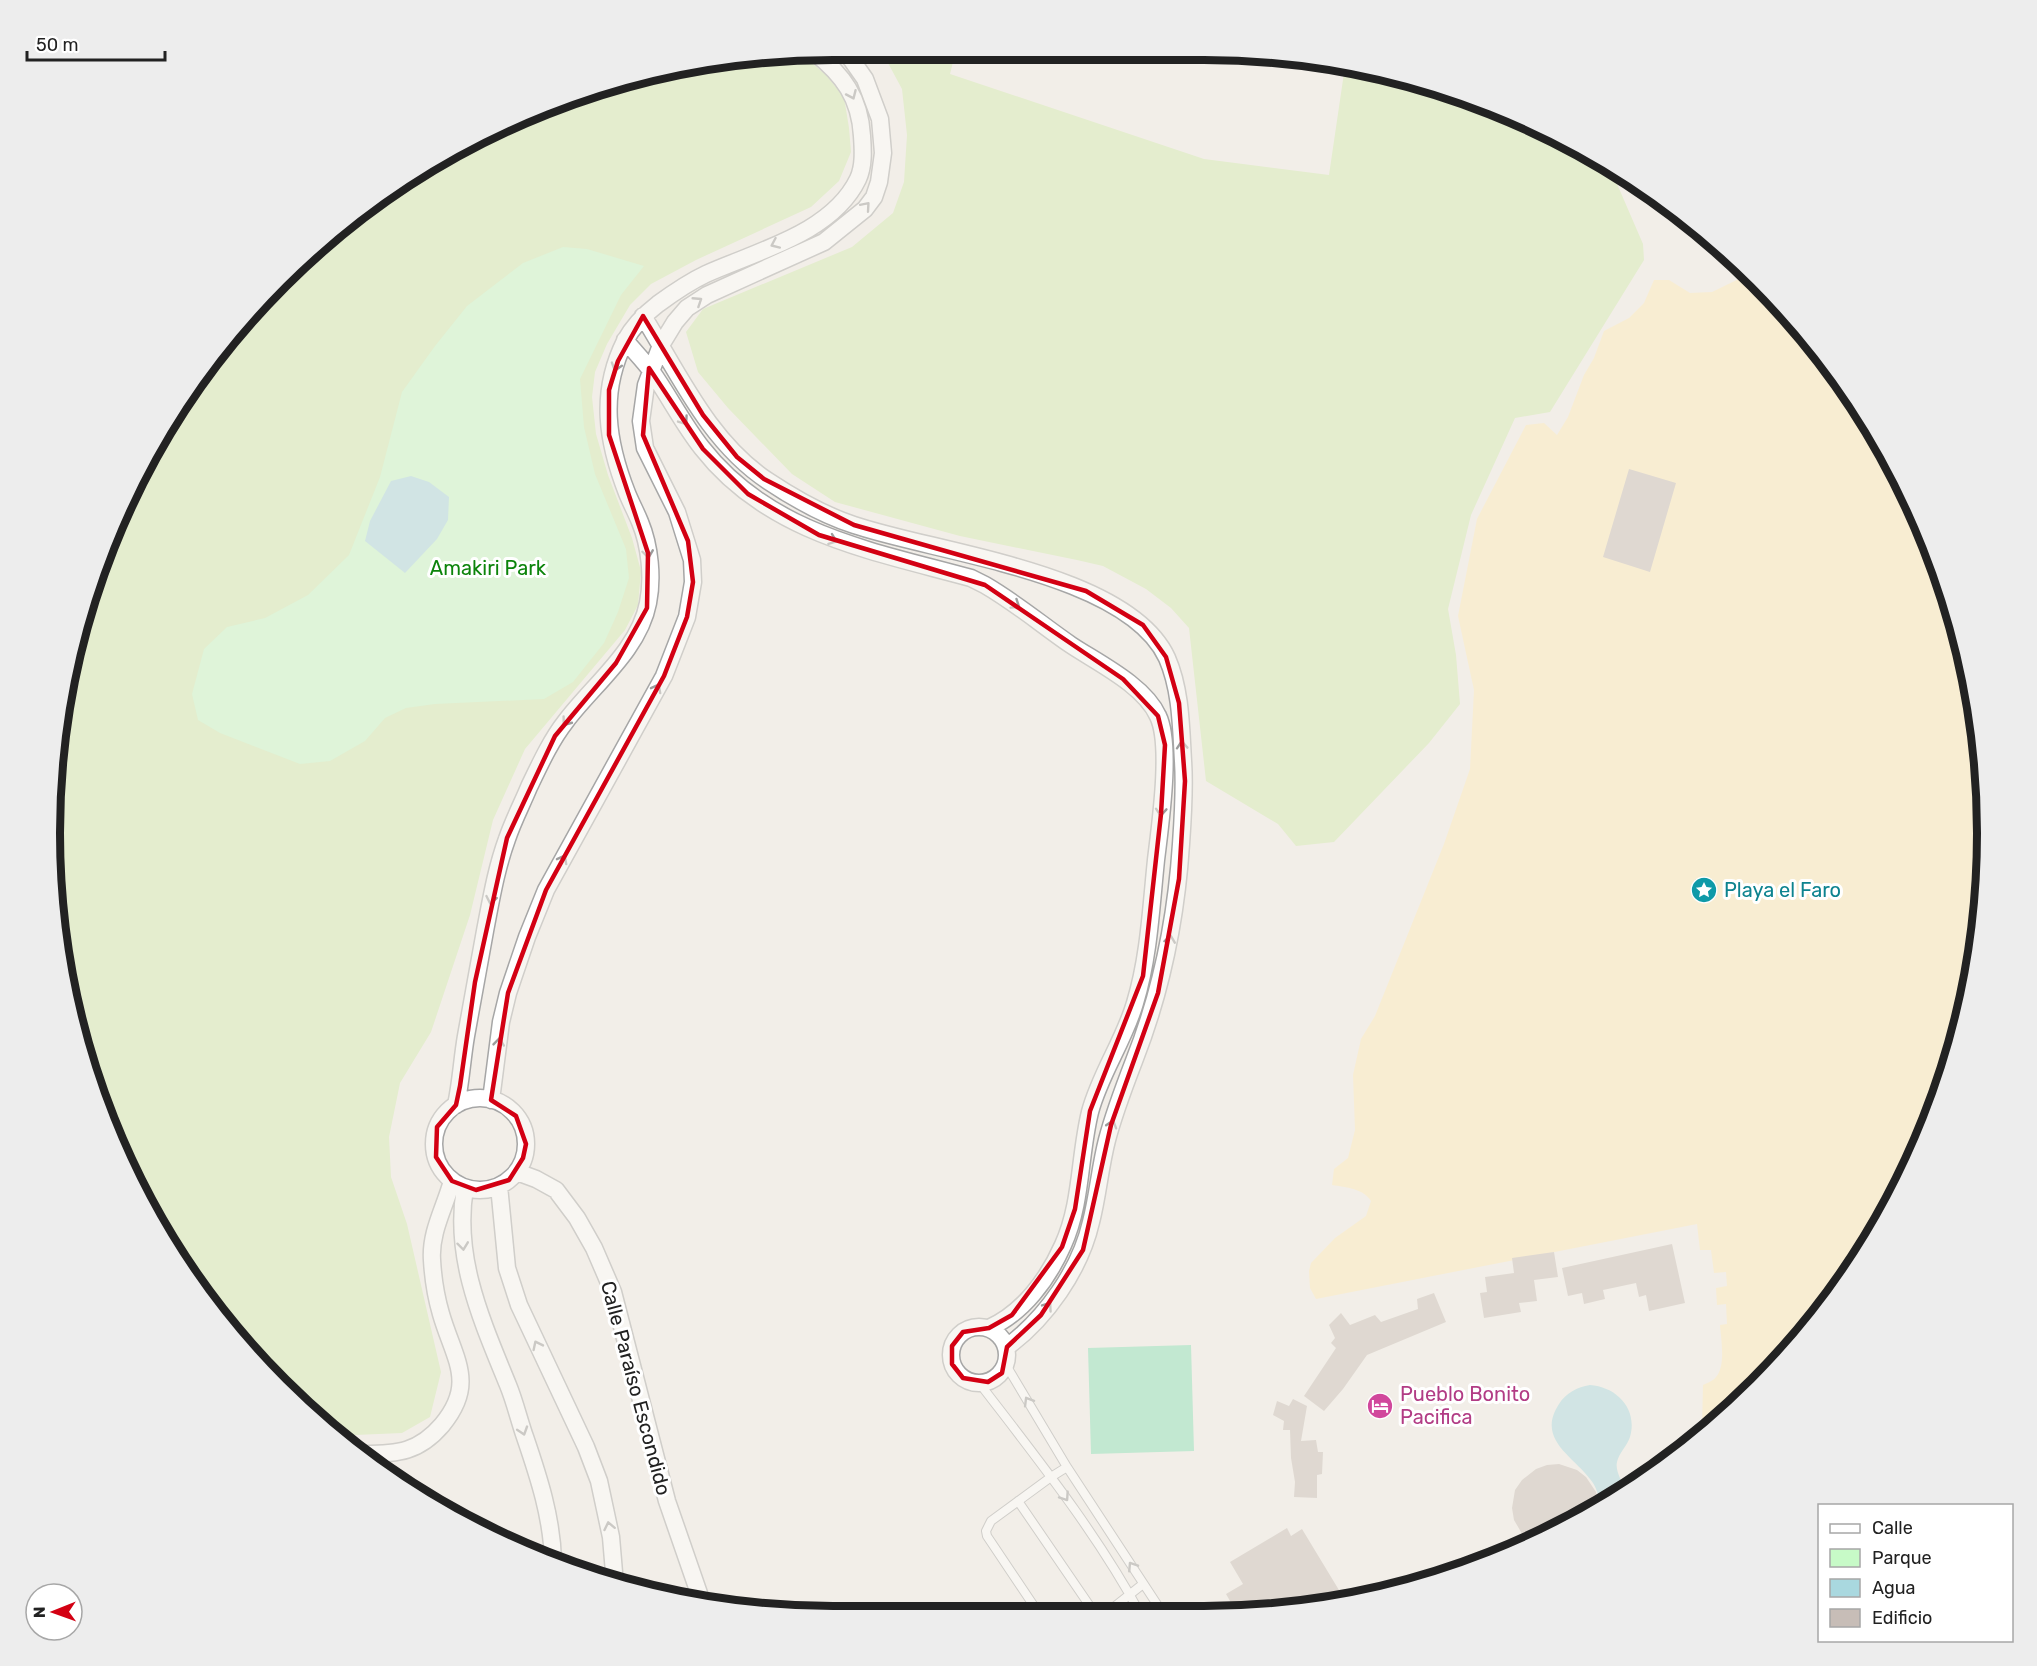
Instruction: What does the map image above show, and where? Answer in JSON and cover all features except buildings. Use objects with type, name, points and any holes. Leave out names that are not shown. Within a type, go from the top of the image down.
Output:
[{"type":"street","points":[[456,1105],[475,982],[492,893],[507,837],[555,736],[590,691],[616,663],[642,624],[647,608],[650,578],[642,525],[628,495],[609,435],[609,390],[625,340],[643,316],[675,292],[703,275],[801,233],[819,222],[848,196],[859,177],[863,156],[859,114],[847,84],[824,60]]},
{"type":"street","points":[[491,1100],[503,1012],[516,965],[530,928],[546,890],[664,676],[687,617],[693,582],[690,551],[677,512],[645,448],[641,421],[646,385],[661,345],[675,322],[697,300],[824,242],[865,209],[874,197],[879,182],[882,153],[880,119],[865,79],[852,60]]},
{"type":"street","points":[[643,316],[681,383],[703,415],[737,457],[764,479],[822,513],[854,525],[1011,567],[1086,591],[1126,612],[1143,625],[1166,657],[1179,703],[1185,781],[1179,879],[1163,972],[1146,1032],[1111,1125],[1092,1220],[1083,1250],[1041,1315],[1027,1331],[1007,1347]]},
{"type":"street","points":[[625,340],[652,372],[703,449],[748,494],[819,535],[853,547],[971,578],[985,585],[1124,680],[1145,698],[1158,716],[1165,745],[1161,814],[1143,976],[1134,1006],[1090,1111],[1075,1209],[1062,1247],[1035,1290],[1018,1310],[1003,1322],[989,1328]]},
{"type":"street","points":[[467,1100],[491,1100],[504,1106],[516,1116],[523,1129],[525,1151],[517,1172],[499,1186],[488,1190],[459,1185],[442,1170],[436,1157],[434,1142],[437,1127],[445,1114],[456,1105],[467,1100]]},
{"type":"street","name":"Calle Paraíso Escondido","points":[[517,1172],[536,1179],[556,1191],[577,1218],[614,1292],[667,1501],[699,1594]]},
{"type":"street","points":[[373,1454],[395,1454],[418,1446],[438,1429],[454,1410],[461,1386],[460,1371],[441,1314],[434,1283],[432,1257],[433,1238],[459,1185]]},
{"type":"street","points":[[459,1185],[467,1273],[480,1316],[508,1386],[543,1494],[553,1553]]},
{"type":"street","points":[[499,1186],[507,1268],[519,1305],[586,1447],[599,1481],[611,1537],[614,1574]]},
{"type":"street","points":[[971,1327],[989,1328],[997,1332],[1007,1347],[1008,1356],[1002,1373],[980,1384],[963,1378],[952,1364],[952,1346],[957,1338],[971,1327]]},
{"type":"lane","points":[[1006,1365],[1067,1467],[1158,1606]]},
{"type":"lane","points":[[980,1384],[1052,1477],[1136,1606]]},
{"type":"lane","points":[[1034,1606],[987,1536],[987,1527],[991,1521],[1067,1467]]},
{"type":"lane","points":[[1018,1501],[1090,1606]]},
{"type":"lane","points":[[1115,1606],[1143,1584]]},
{"type":"highlighted area","points":[[643,316],[703,415],[737,457],[764,479],[854,525],[1086,591],[1143,625],[1166,657],[1179,703],[1185,781],[1179,879],[1158,993],[1111,1125],[1083,1250],[1041,1315],[1007,1347],[1002,1373],[988,1382],[963,1378],[952,1364],[952,1346],[963,1332],[989,1328],[1012,1315],[1062,1247],[1075,1209],[1090,1111],[1143,976],[1161,814],[1165,745],[1158,716],[1123,679],[985,585],[819,535],[748,494],[703,449],[649,368],[643,435],[688,541],[693,582],[687,617],[664,676],[546,890],[508,993],[491,1100],[516,1116],[526,1144],[523,1158],[509,1180],[476,1190],[452,1181],[436,1157],[437,1127],[456,1105],[475,982],[507,838],[555,736],[616,663],[647,608],[648,553],[609,435],[609,390],[618,361]]},
{"type":"green space","points":[[886,60],[954,60],[950,74],[1204,159],[1329,175],[1344,73],[1432,95],[1500,119],[1546,140],[1615,179],[1643,244],[1644,260],[1550,412],[1515,418],[1471,515],[1448,609],[1456,655],[1460,704],[1429,743],[1334,842],[1296,846],[1278,824],[1206,781],[1189,628],[1171,608],[1146,589],[1103,566],[960,536],[835,502],[792,474],[728,408],[698,372],[686,332],[703,309],[852,247],[893,213],[904,182],[907,135],[902,89]]},
{"type":"green space","points":[[809,61],[826,75],[844,97],[851,152],[839,181],[811,207],[696,260],[651,284],[630,305],[607,344],[595,372],[592,397],[596,434],[641,571],[638,605],[625,630],[525,749],[493,820],[470,915],[431,1032],[400,1083],[389,1137],[391,1177],[407,1224],[441,1372],[430,1417],[402,1433],[355,1435],[344,1431],[286,1380],[220,1304],[190,1262],[164,1220],[119,1129],[86,1033],[67,934],[60,833],[62,782],[75,682],[86,633],[101,585],[119,537],[164,446],[220,362],[286,286],[362,220],[446,164],[537,119],[585,101],[633,86],[682,75],[732,67]]},
{"type":"green space","name":"Amakiri Park","points":[[563,247],[587,249],[644,266],[621,295],[580,379],[584,427],[595,474],[626,549],[629,578],[618,612],[604,643],[573,682],[544,699],[435,704],[406,708],[385,718],[365,741],[330,761],[300,764],[220,733],[198,720],[192,694],[204,649],[227,627],[265,618],[308,595],[349,555],[380,477],[402,392],[435,346],[467,306],[523,263]]},
{"type":"green space","points":[[1191,1345],[1194,1451],[1091,1454],[1088,1348]]},
{"type":"sand","name":"Playa el Faro","points":[[1742,278],[1751,286],[1817,362],[1847,404],[1897,491],[1918,537],[1951,633],[1970,732],[1977,833],[1970,934],[1951,1033],[1918,1129],[1897,1175],[1847,1262],[1817,1304],[1751,1380],[1702,1424],[1703,1385],[1713,1380],[1719,1372],[1722,1352],[1720,1325],[1727,1324],[1726,1304],[1717,1305],[1716,1288],[1727,1286],[1726,1272],[1714,1273],[1711,1250],[1700,1250],[1697,1224],[1316,1299],[1310,1288],[1309,1271],[1311,1263],[1335,1238],[1366,1216],[1371,1201],[1359,1191],[1332,1185],[1334,1169],[1348,1158],[1355,1130],[1353,1075],[1361,1039],[1375,1016],[1444,844],[1470,769],[1474,690],[1458,616],[1477,519],[1526,425],[1544,423],[1557,435],[1568,417],[1604,331],[1629,318],[1644,303],[1654,280],[1669,280],[1690,293],[1712,292]]},
{"type":"water","points":[[411,476],[429,482],[449,497],[448,520],[437,539],[405,573],[365,541],[370,521],[391,481]]},
{"type":"water","points":[[1590,1385],[1609,1390],[1623,1401],[1631,1417],[1630,1437],[1617,1462],[1622,1483],[1599,1497],[1594,1485],[1554,1437],[1552,1427],[1553,1416],[1559,1404],[1572,1391]]},
{"type":"place","name":"Playa el Faro","points":[[1704,890]]},
{"type":"place","name":"Pueblo Bonito Pacifica","points":[[1380,1406]]}]
